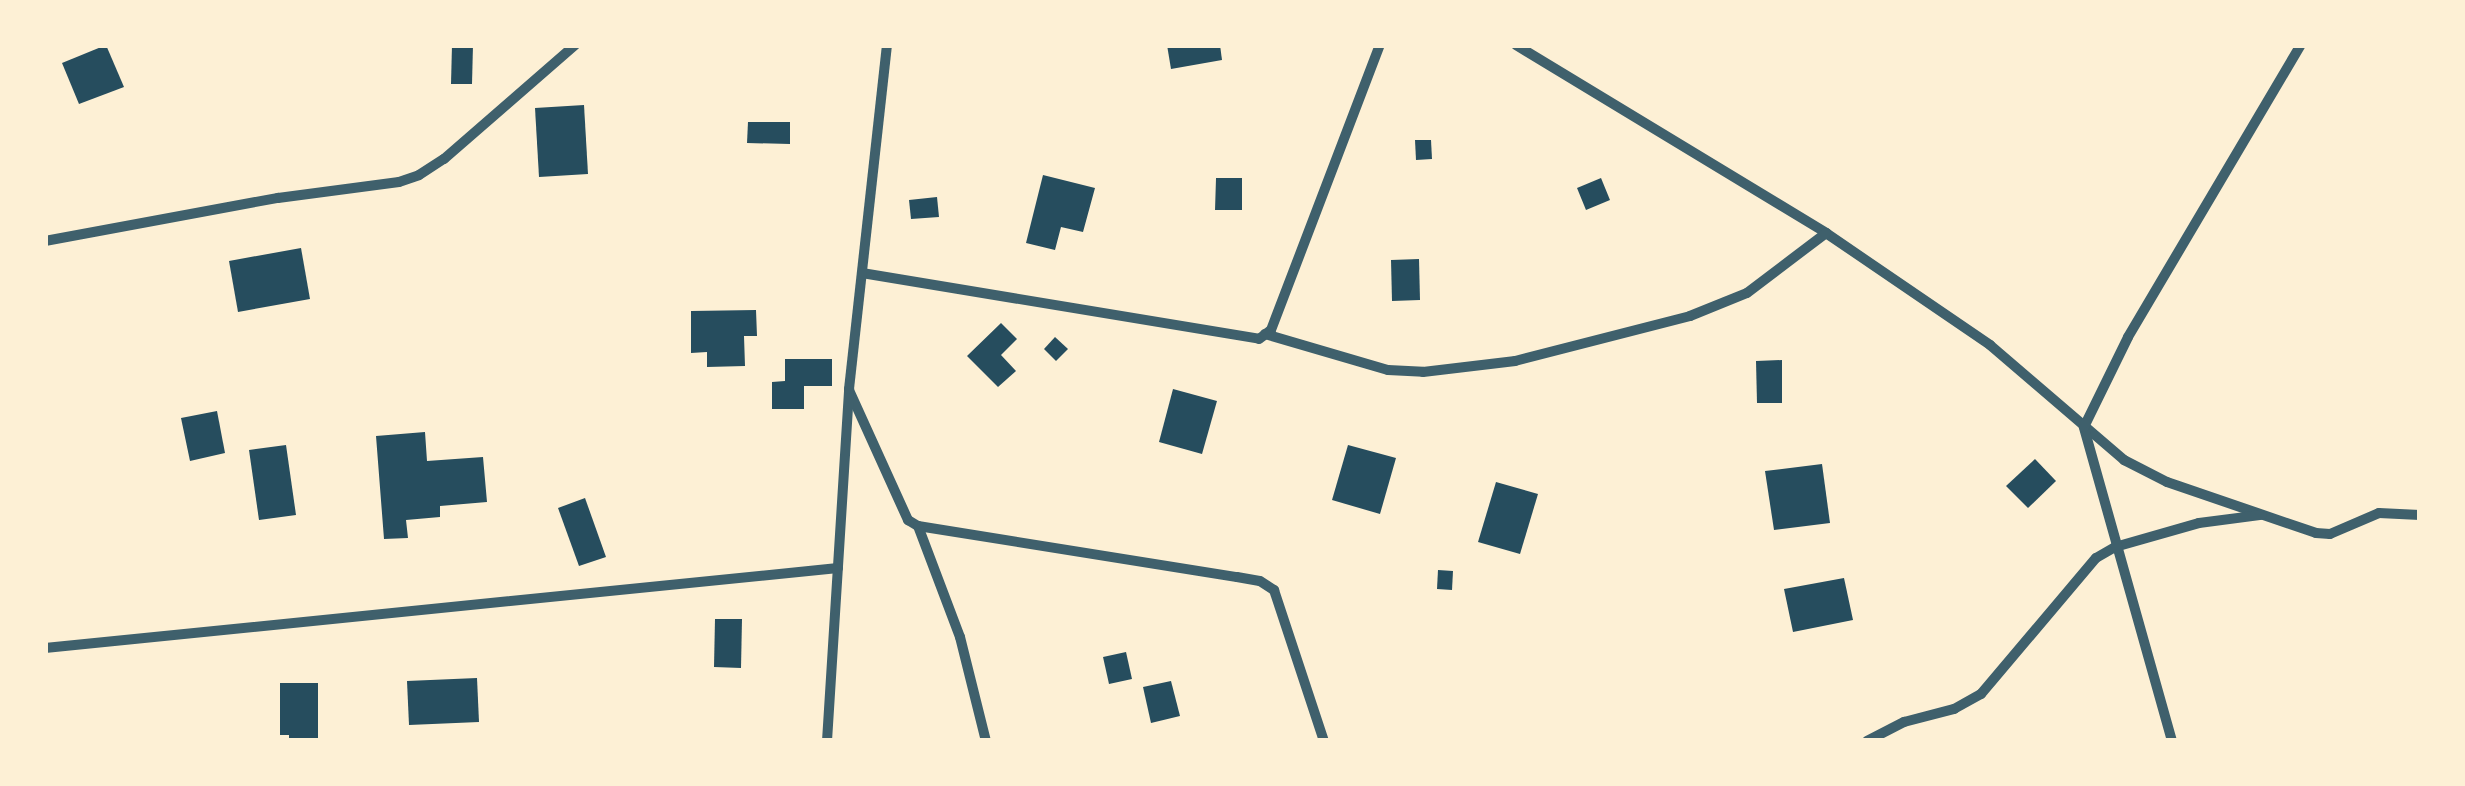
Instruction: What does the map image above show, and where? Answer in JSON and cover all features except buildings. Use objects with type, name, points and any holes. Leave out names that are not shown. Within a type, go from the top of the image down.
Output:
[{"type":"street","points":[[45,241],[278,198],[399,182],[419,175],[444,159],[574,45]]},
{"type":"street","points":[[827,741],[849,389],[888,45]]},
{"type":"street","points":[[1266,334],[1380,45]]},
{"type":"street","points":[[1516,45],[1826,232],[1990,344],[2124,460],[2167,482],[2316,534],[2330,534],[2379,512],[2420,515]]},
{"type":"street","points":[[2172,741],[2084,428],[2128,338],[2301,45]]},
{"type":"street","points":[[862,273],[1248,340],[1266,334],[1388,370],[1423,372],[1515,361],[1690,316],[1747,293],[1826,232]]},
{"type":"street","points":[[849,389],[908,520],[918,526],[1260,581],[1274,590],[1324,741]]},
{"type":"street","points":[[1867,741],[1904,722],[1954,709],[1981,694],[2096,558],[2115,546],[2200,523],[2267,514]]},
{"type":"street","points":[[918,526],[960,636],[986,741]]},
{"type":"street","points":[[45,648],[838,568]]}]
